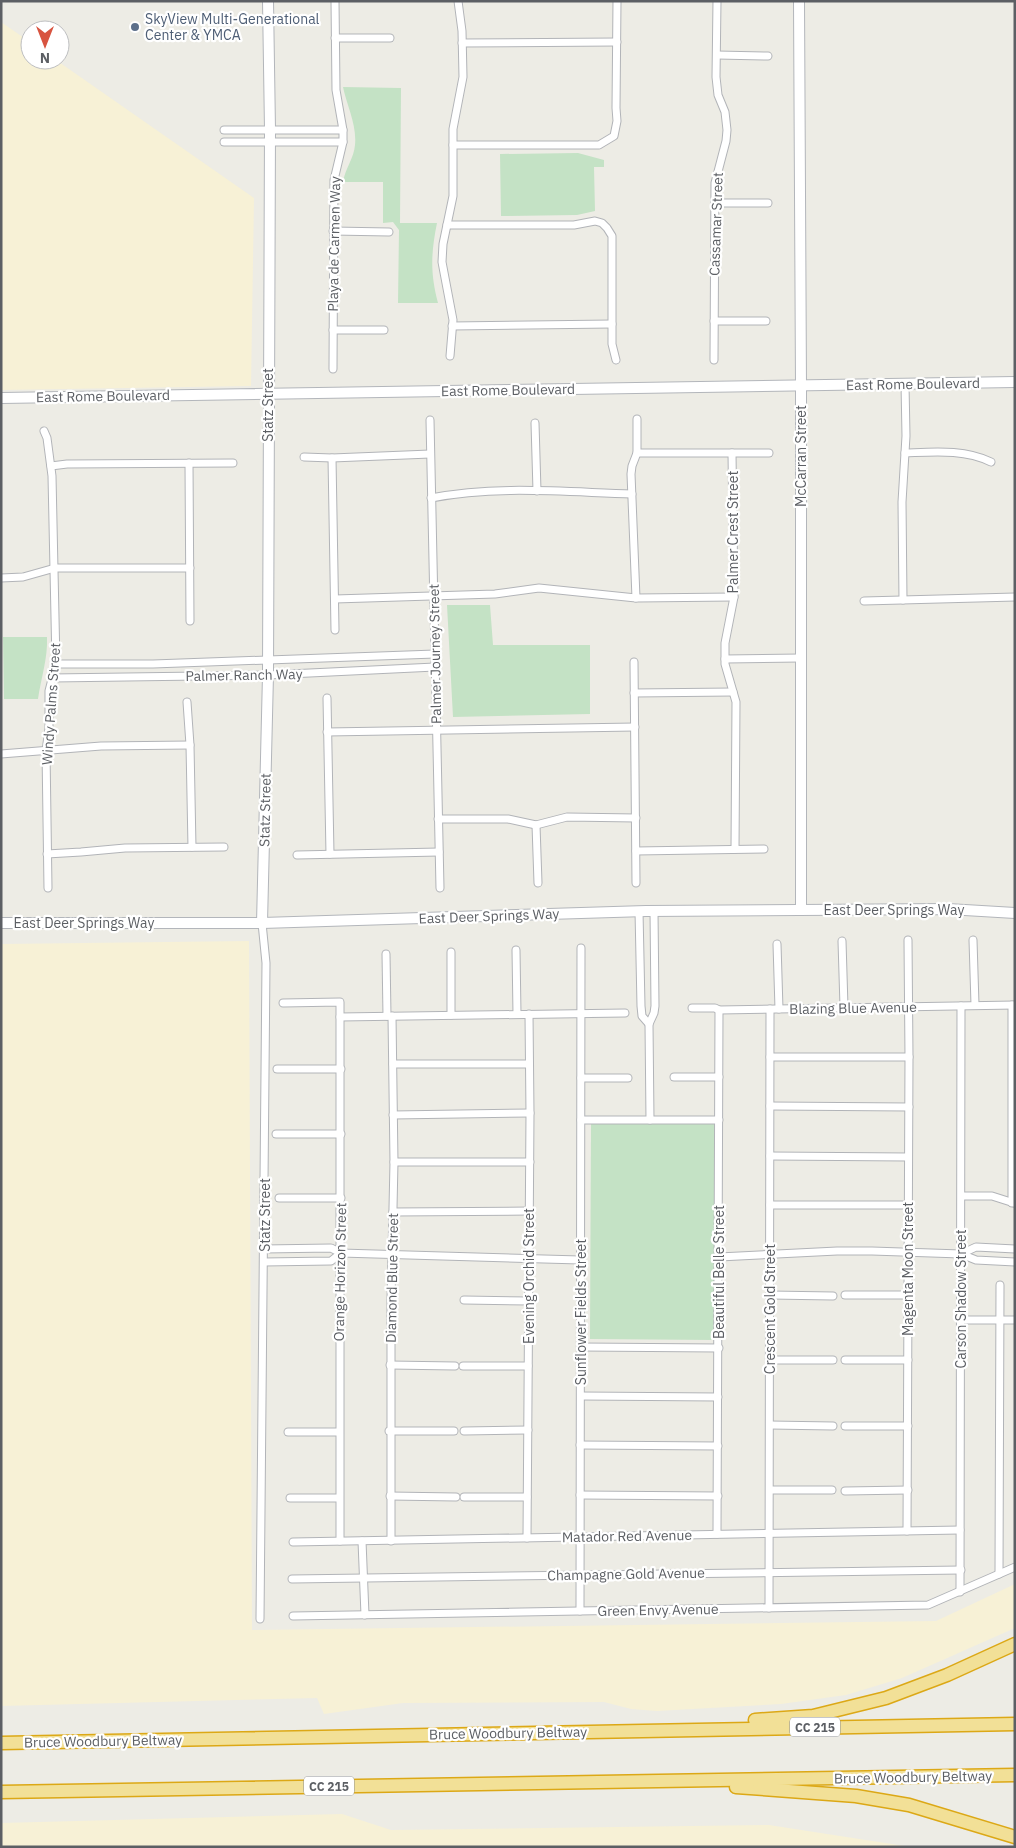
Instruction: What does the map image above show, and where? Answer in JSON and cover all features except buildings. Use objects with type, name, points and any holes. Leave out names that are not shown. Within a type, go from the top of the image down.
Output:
[{"type":"highway","points":[[615,1730],[813,1716],[886,1698],[947,1675],[1015,1644]]},
{"type":"highway","name":"Bruce Woodbury Beltway","points":[[1,1743],[1015,1724]]},
{"type":"highway","name":"Bruce Woodbury Beltway","points":[[1,1792],[1015,1775]]},
{"type":"highway","points":[[656,1781],[856,1796],[909,1805],[1015,1837]]},
{"type":"street","name":"Statz Street","points":[[260,1619],[266,963],[262,923],[268,675],[270,130],[268,1]]},
{"type":"street","name":"Playa de Carmen Way","points":[[333,368],[334,180],[343,142],[343,130],[336,90],[335,1]]},
{"type":"street","points":[[450,356],[452,314],[442,262],[443,244],[452,196],[453,129],[462,77],[462,43],[458,1]]},
{"type":"street","points":[[453,145],[599,144],[614,136],[617,121],[618,1]]},
{"type":"street","name":"Cassamar Street","points":[[714,360],[715,182],[727,130],[725,112],[717,87],[717,1]]},
{"type":"street","name":"McCarran Street","points":[[799,1],[801,910]]},
{"type":"street","points":[[335,38],[390,38]]},
{"type":"street","points":[[462,43],[617,42]]},
{"type":"street","points":[[717,55],[768,56]]},
{"type":"street","points":[[224,130],[343,130]]},
{"type":"street","points":[[224,142],[343,142]]},
{"type":"street","points":[[714,203],[768,203]]},
{"type":"street","points":[[447,225],[574,225],[595,221],[602,223],[612,236],[612,344],[616,360]]},
{"type":"street","points":[[333,231],[390,232]]},
{"type":"street","points":[[714,321],[766,322]]},
{"type":"street","points":[[452,326],[612,324]]},
{"type":"street","points":[[333,330],[384,330]]},
{"type":"street","name":"East Rome Boulevard","points":[[1,398],[1015,382]]},
{"type":"street","points":[[903,600],[902,502],[905,454],[905,384]]},
{"type":"street","points":[[636,598],[632,466],[637,453],[637,419]]},
{"type":"street","name":"Palmer Journey Street","points":[[430,420],[440,888]]},
{"type":"street","points":[[535,423],[537,491]]},
{"type":"street","name":"Windy Palms Street","points":[[44,431],[47,438],[53,483],[56,664],[49,691],[49,728],[46,751],[48,888]]},
{"type":"street","points":[[637,453],[769,453]]},
{"type":"street","name":"Palmer Crest Street","points":[[732,453],[734,597],[726,634],[725,659],[736,702],[735,850]]},
{"type":"street","points":[[905,454],[963,453],[991,462]]},
{"type":"street","points":[[304,457],[332,458],[430,454]]},
{"type":"street","points":[[332,458],[335,630]]},
{"type":"street","points":[[51,466],[66,464],[233,462]]},
{"type":"street","points":[[189,463],[190,622]]},
{"type":"street","points":[[431,498],[460,492],[537,491],[632,494]]},
{"type":"street","points":[[1,578],[23,577],[54,568],[190,568]]},
{"type":"street","points":[[335,598],[495,594],[539,588],[636,598],[734,597]]},
{"type":"street","points":[[864,601],[1015,597]]},
{"type":"street","name":"Palmer Ranch Way","points":[[56,664],[154,664],[435,654]]},
{"type":"street","points":[[725,659],[800,658]]},
{"type":"street","points":[[634,662],[636,883]]},
{"type":"street","name":"Palmer Ranch Way","points":[[52,678],[268,675],[435,667]]},
{"type":"street","points":[[634,693],[733,692]]},
{"type":"street","points":[[327,698],[330,854]]},
{"type":"street","points":[[187,702],[190,745],[192,847]]},
{"type":"street","points":[[327,732],[634,727]]},
{"type":"street","points":[[1,754],[101,746],[190,745]]},
{"type":"street","points":[[438,818],[508,819],[536,825],[567,817],[636,818]]},
{"type":"street","points":[[536,825],[538,883]]},
{"type":"street","points":[[47,854],[125,848],[224,847]]},
{"type":"street","points":[[636,851],[764,849]]},
{"type":"street","points":[[297,855],[439,852]]},
{"type":"street","name":"East Deer Springs Way","points":[[976,910],[1015,906]]},
{"type":"street","name":"East Deer Springs Way","points":[[1,923],[262,923],[639,911],[976,910],[1015,913]]},
{"type":"street","points":[[639,911],[641,1006],[642,1016],[649,1024]]},
{"type":"street","points":[[650,1120],[649,1024],[655,1006],[654,911]]},
{"type":"street","name":"Magenta Moon Street","points":[[907,1531],[907,1295],[909,1254],[908,940]]},
{"type":"street","points":[[973,940],[975,1005]]},
{"type":"street","points":[[842,941],[844,1007]]},
{"type":"street","points":[[777,944],[779,1009]]},
{"type":"street","name":"Sunflower Fields Street","points":[[580,1611],[581,948]]},
{"type":"street","points":[[516,950],[517,1014]]},
{"type":"street","points":[[451,952],[451,1015]]},
{"type":"street","name":"Diamond Blue Street","points":[[386,954],[393,1064],[394,1162],[390,1365],[390,1541]]},
{"type":"street","name":"Orange Horizon Street","points":[[283,1003],[340,1002],[340,1541]]},
{"type":"street","points":[[962,1196],[992,1196],[1013,1203],[1013,1005]]},
{"type":"street","name":"Blazing Blue Avenue","points":[[692,1008],[715,1008],[719,1010],[1013,1005]]},
{"type":"street","name":"Carson Shadow Street","points":[[960,1592],[961,1006]]},
{"type":"street","name":"Crescent Gold Street","points":[[769,1608],[770,1009]]},
{"type":"street","name":"Beautiful Belle Street","points":[[717,1534],[719,1010]]},
{"type":"street","points":[[340,1017],[625,1012]]},
{"type":"street","name":"Evening Orchid Street","points":[[527,1538],[530,1162],[529,1014]]},
{"type":"street","points":[[770,1057],[909,1058]]},
{"type":"street","points":[[393,1064],[529,1064]]},
{"type":"street","points":[[277,1069],[341,1069]]},
{"type":"street","points":[[674,1077],[719,1077]]},
{"type":"street","points":[[581,1078],[628,1078]]},
{"type":"street","points":[[770,1106],[909,1107]]},
{"type":"street","points":[[393,1115],[530,1113]]},
{"type":"street","points":[[581,1120],[719,1120]]},
{"type":"street","points":[[276,1134],[341,1134]]},
{"type":"street","points":[[770,1156],[908,1157]]},
{"type":"street","points":[[394,1162],[530,1162]]},
{"type":"street","points":[[279,1198],[341,1198]]},
{"type":"street","points":[[770,1205],[908,1205]]},
{"type":"street","points":[[393,1212],[529,1211]]},
{"type":"street","points":[[264,1249],[331,1248],[341,1253],[580,1260]]},
{"type":"street","points":[[719,1257],[769,1256],[837,1251],[961,1254],[976,1248],[1015,1249]]},
{"type":"street","points":[[264,1262],[331,1261],[341,1253]]},
{"type":"street","points":[[961,1254],[976,1260],[1015,1262]]},
{"type":"street","points":[[999,1574],[1000,1285]]},
{"type":"street","points":[[770,1295],[833,1296]]},
{"type":"street","points":[[845,1295],[907,1295]]},
{"type":"street","points":[[464,1300],[529,1301]]},
{"type":"street","points":[[960,1320],[1015,1320]]},
{"type":"street","points":[[581,1347],[719,1348]]},
{"type":"street","points":[[770,1360],[834,1360]]},
{"type":"street","points":[[845,1360],[908,1360]]},
{"type":"street","points":[[390,1365],[455,1366]]},
{"type":"street","points":[[463,1366],[528,1366]]},
{"type":"street","points":[[581,1396],[718,1397]]},
{"type":"street","points":[[770,1425],[833,1426]]},
{"type":"street","points":[[845,1426],[908,1426]]},
{"type":"street","points":[[390,1430],[454,1430]]},
{"type":"street","points":[[464,1430],[528,1430]]},
{"type":"street","points":[[288,1432],[339,1432]]},
{"type":"street","points":[[580,1445],[718,1446]]},
{"type":"street","points":[[770,1490],[832,1490]]},
{"type":"street","points":[[845,1491],[908,1490]]},
{"type":"street","points":[[580,1495],[718,1496]]},
{"type":"street","points":[[390,1496],[527,1497]]},
{"type":"street","points":[[290,1498],[340,1498]]},
{"type":"street","name":"Matador Red Avenue","points":[[293,1542],[960,1530]]},
{"type":"street","points":[[362,1541],[365,1615]]},
{"type":"street","name":"Green Envy Avenue","points":[[293,1616],[928,1605],[1015,1567]]},
{"type":"street","name":"Champagne Gold Avenue","points":[[292,1579],[960,1570]]},
{"type":"green space","points":[[343,87],[401,88],[400,223],[437,223],[432,263],[438,303],[398,303],[399,230],[393,222],[383,223],[383,182],[343,182],[354,150],[355,138]]},
{"type":"green space","points":[[578,153],[604,160],[604,167],[594,167],[595,211],[577,215],[501,216],[500,154]]},
{"type":"green space","points":[[447,605],[490,605],[493,645],[590,645],[590,714],[453,717]]},
{"type":"green space","points":[[3,637],[47,637],[38,699],[4,699]]},
{"type":"green space","points":[[591,1123],[716,1123],[715,1340],[590,1339]]},
{"type":"sand","points":[[1,22],[20,35],[20,70],[70,70],[254,198],[251,386],[1,390]]},
{"type":"sand","points":[[249,941],[252,1630],[936,1621],[1015,1584],[1015,1628],[902,1678],[846,1695],[781,1704],[657,1711],[631,1709],[604,1702],[403,1703],[324,1714],[317,1698],[1,1706],[1,944]]},
{"type":"sand","points":[[342,1814],[391,1830],[769,1825],[911,1847],[1,1847],[1,1823]]},
{"type":"place","name":"SkyView Multi-Generational Center & YMCA","points":[[135,27]]}]
